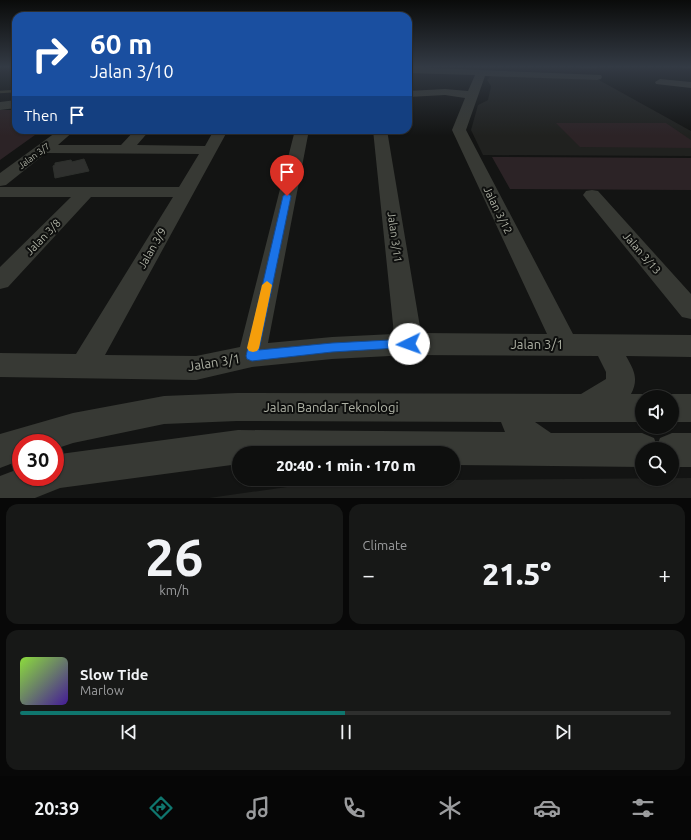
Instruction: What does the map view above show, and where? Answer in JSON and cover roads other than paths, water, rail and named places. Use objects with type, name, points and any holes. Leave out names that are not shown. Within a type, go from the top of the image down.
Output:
[{"type":"street","name":"Jalan 3/12","points":[[475,90],[459,130],[565,344]]},
{"type":"street","points":[[412,94],[445,92],[473,95]]},
{"type":"street","points":[[0,106],[12,104]]},
{"type":"street","name":"Jalan 3/7","points":[[0,181],[63,134]]},
{"type":"street","points":[[125,149],[138,134]]},
{"type":"street","name":"Jalan 3/9","points":[[84,366],[219,134]]},
{"type":"street","points":[[252,356],[301,134]]},
{"type":"street","name":"Jalan 3/11","points":[[381,134],[409,344]]},
{"type":"street","points":[[43,149],[210,150]]},
{"type":"street","points":[[0,192],[184,192]]},
{"type":"street","name":"Jalan 3/8","points":[[0,281],[86,192]]},
{"type":"street","name":"Jalan 3/13","points":[[592,195],[691,310]]},
{"type":"street","name":"Jalan 3/1","points":[[0,365],[196,368],[252,356],[332,348],[409,344],[691,346]]},
{"type":"street","points":[[584,408],[613,392],[621,384],[620,372],[606,345]]},
{"type":"street","name":"Jalan Bandar Teknologi","points":[[54,434],[73,428],[164,410],[237,407],[635,408]]},
{"type":"street","points":[[520,408],[515,415],[516,423],[521,431],[529,438],[547,449]]},
{"type":"street","points":[[679,408],[691,408]]},
{"type":"street","points":[[0,451],[12,447]]},
{"type":"street","points":[[64,470],[238,447],[635,450]]},
{"type":"street","points":[[679,450],[691,450]]},
{"type":"street","points":[[0,494],[21,486]]},
{"type":"waterway","points":[[0,92],[12,91]]}]
